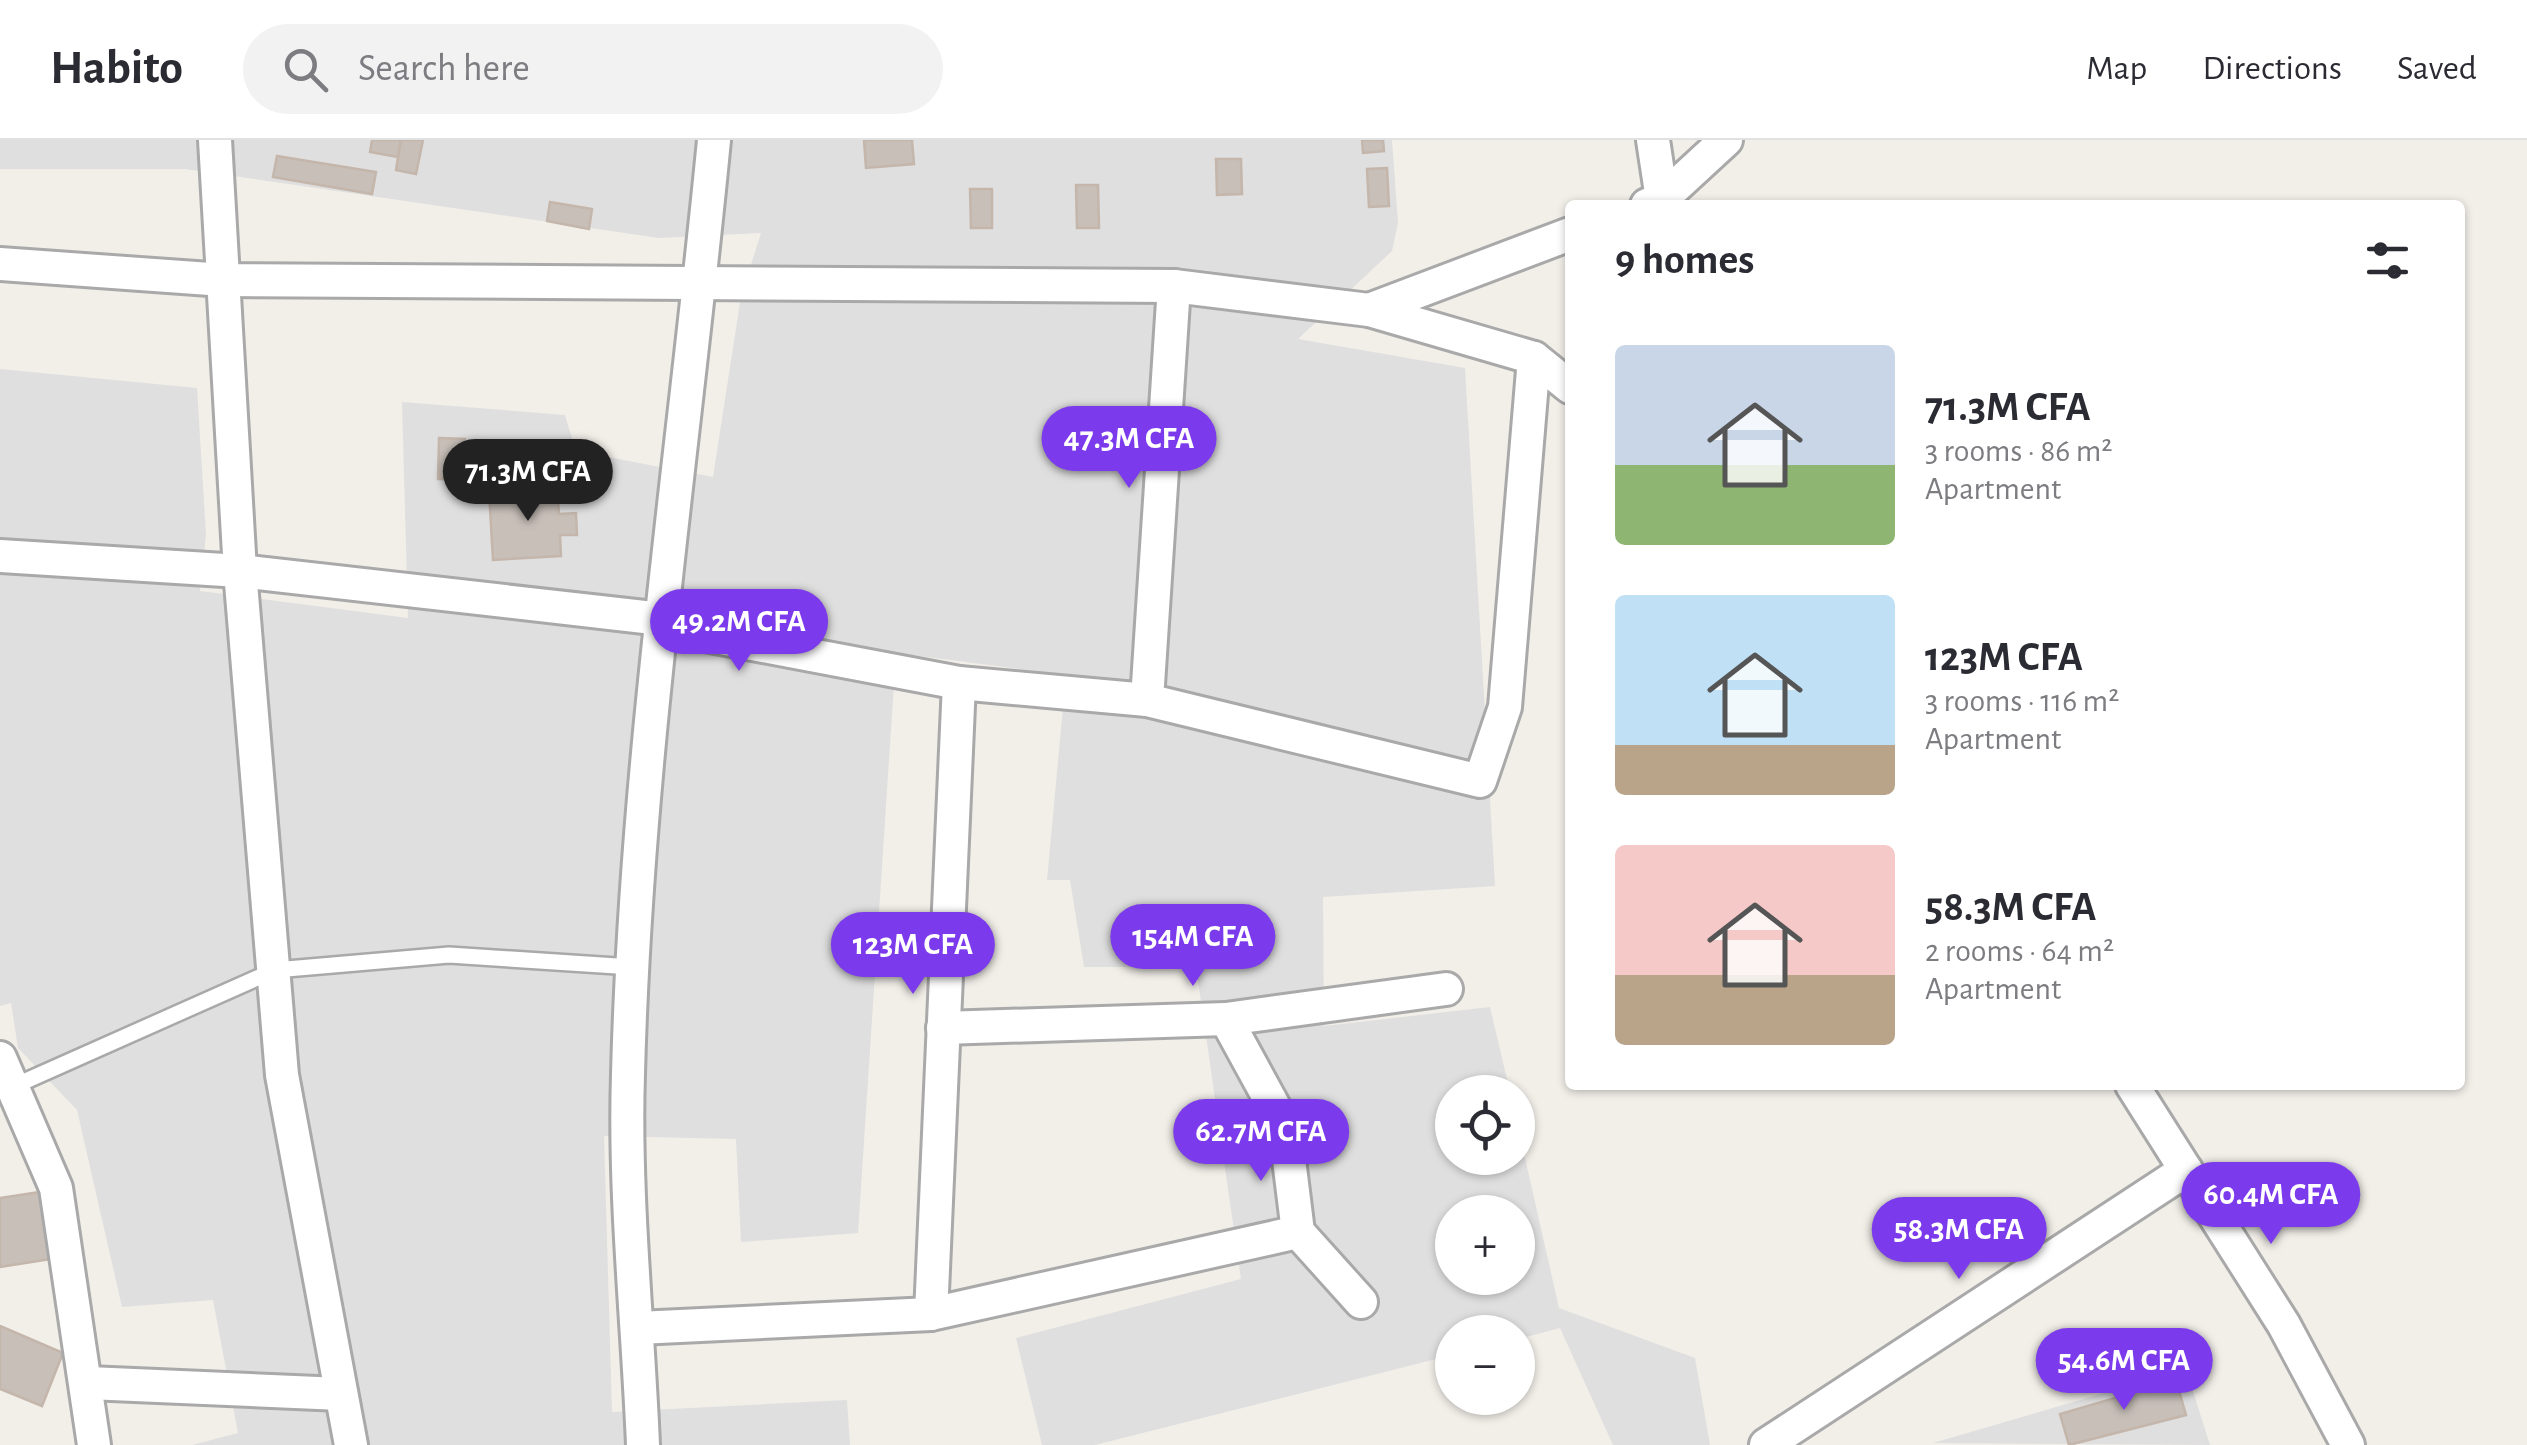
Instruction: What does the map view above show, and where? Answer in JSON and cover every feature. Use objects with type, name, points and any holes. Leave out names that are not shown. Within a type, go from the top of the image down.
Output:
[{"type":"street","points":[[215,140],[240,571],[282,1075],[350,1445]]},
{"type":"street","points":[[643,1445],[628,1078],[633,968],[645,760],[714,140]]},
{"type":"street","points":[[1654,140],[1655,200]]},
{"type":"street","points":[[1657,200],[1726,140]]},
{"type":"street","points":[[1368,310],[1565,236]]},
{"type":"street","points":[[0,264],[224,280],[1174,286],[1368,310],[1534,358],[1565,383]]},
{"type":"street","points":[[1147,700],[1174,286]]},
{"type":"street","points":[[0,556],[240,571],[662,619],[700,634],[958,683],[1147,700],[1480,781],[1505,707],[1534,358]]},
{"type":"street","points":[[931,1314],[958,683]]},
{"type":"street","points":[[943,1028],[1226,1019],[1446,989]]},
{"type":"street","points":[[1226,1019],[1284,1128],[1298,1232],[1361,1302]]},
{"type":"street","points":[[6,1072],[15,1129],[56,1188],[88,1383],[94,1445]]},
{"type":"street","points":[[2135,1090],[2284,1325],[2348,1445]]},
{"type":"street","points":[[1766,1445],[2186,1170]]},
{"type":"street","points":[[638,1328],[931,1314],[1298,1232]]},
{"type":"street","points":[[88,1383],[341,1394]]},
{"type":"lane","points":[[6,1072],[275,970],[449,955],[633,968]]},
{"type":"shaded area","points":[[0,140],[1392,140],[1398,223],[1392,251],[1298,339],[1465,368],[1495,886],[1323,897],[1324,1026],[1490,1007],[1506,1075],[1435,1075],[1435,1175],[1529,1175],[1533,1195],[1435,1195],[1435,1295],[1535,1295],[1535,1202],[1559,1308],[1695,1358],[1710,1445],[1613,1445],[1560,1328],[1535,1335],[1535,1315],[1435,1315],[1435,1359],[1095,1445],[1042,1445],[1016,1338],[1241,1279],[1196,967],[1084,967],[1070,880],[1047,880],[1066,675],[896,653],[858,1233],[741,1242],[736,1139],[604,1136],[612,1412],[847,1400],[850,1445],[192,1445],[238,1433],[213,1300],[122,1307],[77,1110],[18,1048],[11,1003],[0,1006],[0,369],[197,388],[206,535],[200,591],[408,618],[402,402],[565,415],[576,451],[713,477],[741,296],[761,233],[659,238],[185,169],[0,169]]},
{"type":"shaded area","points":[[2186,1369],[2210,1445],[1933,1443]]},
{"type":"building","points":[[372,140],[401,140],[398,157],[370,152]]},
{"type":"building","points":[[401,140],[423,140],[416,174],[396,170]]},
{"type":"building","points":[[864,140],[912,140],[914,164],[866,168]]},
{"type":"building","points":[[1362,140],[1383,140],[1384,151],[1363,153]]},
{"type":"building","points":[[277,156],[376,172],[372,194],[273,177]]},
{"type":"building","points":[[1216,159],[1241,159],[1242,194],[1217,195]]},
{"type":"building","points":[[1387,168],[1389,206],[1369,207],[1367,169]]},
{"type":"building","points":[[1076,185],[1098,185],[1099,228],[1077,228]]},
{"type":"building","points":[[970,189],[992,189],[992,228],[971,228]]},
{"type":"building","points":[[550,202],[592,209],[589,229],[547,221]]},
{"type":"building","points":[[439,438],[465,439],[463,480],[438,479]]},
{"type":"building","points":[[547,445],[548,481],[493,482],[493,446]]},
{"type":"building","points":[[557,488],[559,514],[576,513],[577,535],[560,535],[561,556],[493,560],[489,491]]},
{"type":"building","points":[[40,1192],[51,1259],[0,1267],[0,1198]]},
{"type":"building","points":[[0,1326],[63,1353],[42,1406],[0,1389]]},
{"type":"building","points":[[2176,1380],[2186,1415],[2069,1445],[2060,1414]]}]
